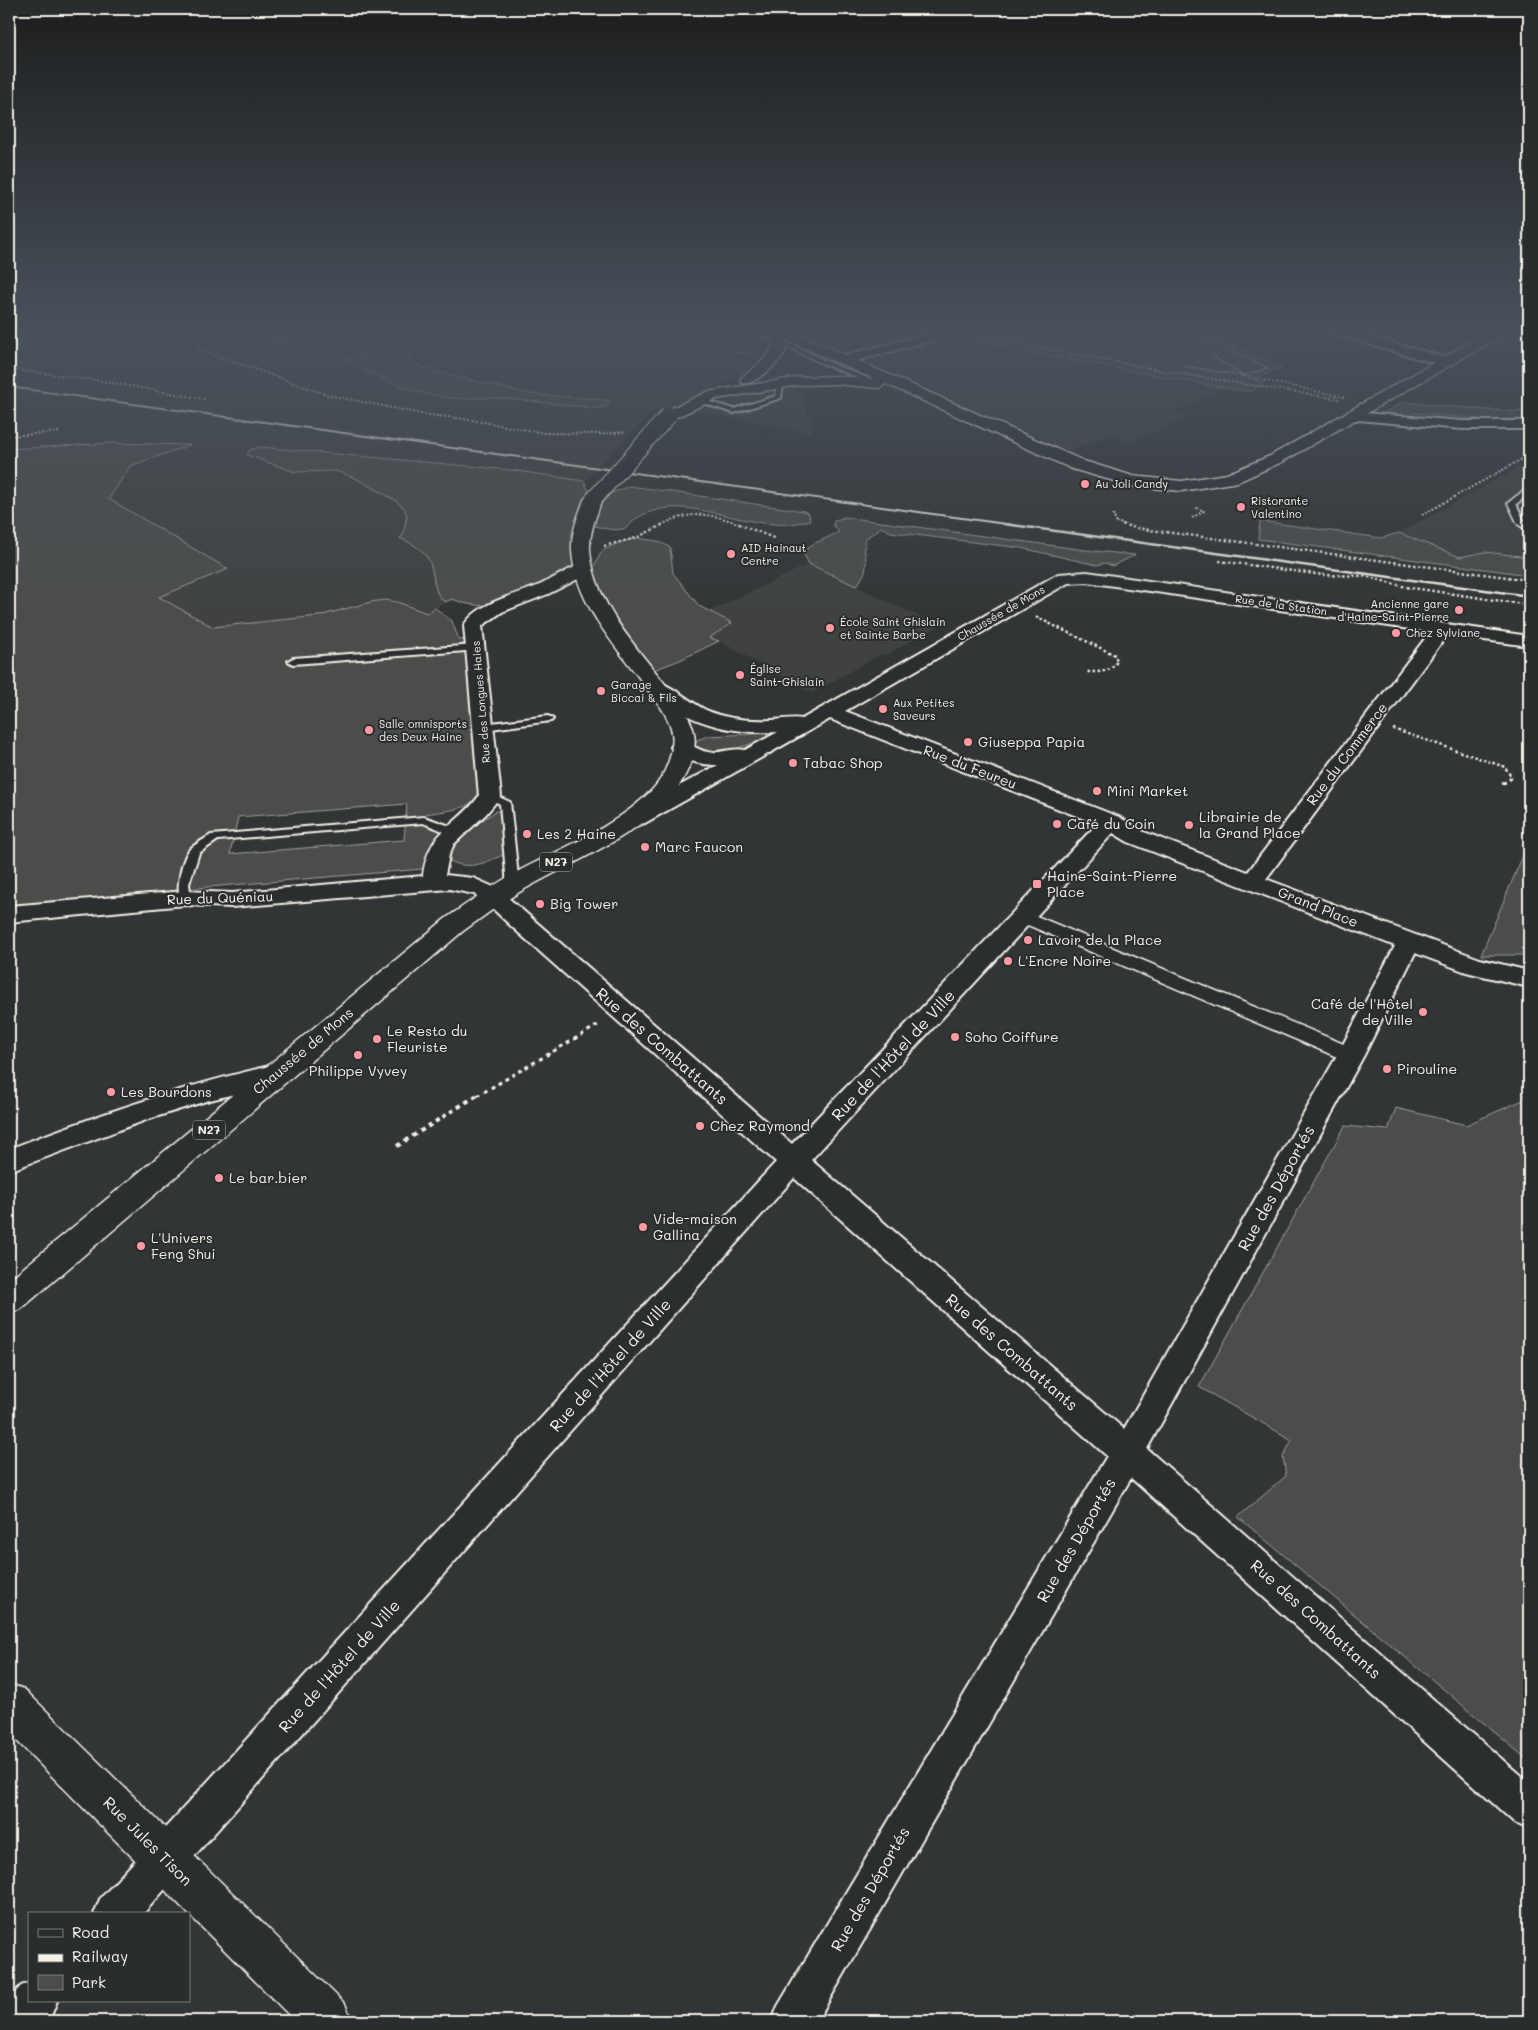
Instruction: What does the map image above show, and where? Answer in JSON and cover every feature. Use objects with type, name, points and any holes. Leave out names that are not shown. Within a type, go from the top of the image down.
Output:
[{"type":"main road","name":"Chaussée de Mons","points":[[9,1299],[441,935],[504,891],[616,829],[662,793],[676,771],[682,741],[676,716],[610,625],[584,569],[581,546],[583,529],[593,500],[661,424]]},
{"type":"main road","points":[[987,424],[1078,465],[1110,476],[1148,484],[1181,486],[1206,484],[1232,478],[1276,459],[1338,424]]},
{"type":"main road","name":"Rue Jules Tison","points":[[9,1704],[328,2021]]},
{"type":"street","points":[[1446,424],[1529,425]]},
{"type":"street","name":"Rue des Longues Haies","points":[[490,796],[473,625],[479,618],[584,569]]},
{"type":"street","name":"Chaussée de Mons","points":[[616,829],[829,712],[1056,581],[1073,576],[1182,591]]},
{"type":"street","name":"Rue de la Station","points":[[1182,591],[1529,641]]},
{"type":"street","name":"Rue du Commerce","points":[[1253,881],[1442,629]]},
{"type":"street","name":"Chaussée de Mons","points":[[655,686],[685,708],[713,720],[742,725],[774,727]]},
{"type":"street","name":"Rue du Feureu","points":[[829,712],[1111,822]]},
{"type":"street","name":"Chaussée de Mons","points":[[682,741],[696,730],[774,727],[809,722]]},
{"type":"street","points":[[682,741],[700,758],[730,757],[761,749]]},
{"type":"street","points":[[433,882],[440,848],[448,837],[485,805],[490,796]]},
{"type":"street","name":"Grand Place","points":[[1111,822],[1136,837],[1409,942],[1475,966],[1529,980]]},
{"type":"street","name":"Rue de l'Hôtel de Ville","points":[[117,1912],[794,1160],[1111,822]]},
{"type":"street","name":"Rue des Combattants","points":[[460,881],[504,891],[519,921],[1219,1533],[1529,1809]]},
{"type":"street","name":"Rue du Quéniau","points":[[9,914],[185,898],[232,900],[460,881]]},
{"type":"street","points":[[1022,916],[1351,1055],[1409,942]]},
{"type":"street","name":"Rue des Déportés","points":[[793,2021],[1127,1454],[1351,1055]]},
{"type":"street","points":[[9,1160],[90,1128],[227,1085],[274,1075]]},
{"type":"street","points":[[18,2021],[35,2002]]},
{"type":"lane","points":[[1529,491],[1512,503],[1521,522],[1529,529]]},
{"type":"lane","points":[[1529,496],[1522,500],[1521,504],[1529,520]]},
{"type":"lane","points":[[293,661],[476,648]]},
{"type":"lane","points":[[484,728],[548,719]]},
{"type":"lane","points":[[490,796],[505,802],[504,891]]},
{"type":"lane","points":[[185,898],[183,884],[194,851],[215,838],[424,820],[449,829],[448,837]]},
{"type":"path","points":[[493,424],[544,433],[604,434],[630,431]]},
{"type":"path","points":[[9,436],[60,432]]},
{"type":"path","points":[[1422,515],[1529,455]]},
{"type":"path","points":[[1192,518],[1204,511],[1195,507]]},
{"type":"path","points":[[581,546],[598,546],[636,538],[677,517],[696,514],[722,517],[776,539]]},
{"type":"path","points":[[1113,514],[1116,522],[1135,528],[1529,580]]},
{"type":"path","points":[[1219,560],[1323,575],[1337,574],[1395,582],[1406,587],[1529,605]]},
{"type":"path","points":[[1013,606],[1115,655],[1116,665],[1109,670],[1086,672]]},
{"type":"path","points":[[1371,722],[1505,767],[1511,778],[1508,782],[1502,783]]},
{"type":"path","points":[[397,1146],[503,1079],[623,1011]]},
{"type":"shaded area","points":[[9,424],[640,424],[584,481],[511,470],[276,448],[295,472],[336,471],[355,478],[395,500],[404,508],[407,516],[401,538],[427,557],[434,574],[437,593],[445,602],[427,613],[397,602],[384,600],[319,616],[213,627],[158,597],[227,568],[109,499],[130,466],[189,445],[113,443],[9,449]]},
{"type":"shaded area","points":[[763,424],[811,424],[814,434]]},
{"type":"shaded area","points":[[1006,424],[1175,424],[1129,442],[1111,435],[1068,451]]},
{"type":"shaded area","points":[[1529,462],[1529,557],[1485,552],[1460,557],[1399,533]]},
{"type":"shaded area","name":"École Saint Ghislain et Sainte Barbe","points":[[809,564],[939,626],[885,655],[881,654],[812,693],[719,641],[708,639],[732,623],[710,611]]},
{"type":"green space","points":[[1492,424],[1529,424],[1529,425]]},
{"type":"green space","points":[[113,443],[190,445],[130,466],[109,499],[228,569],[159,597],[213,627],[319,616],[384,600],[397,602],[427,613],[435,608],[452,621],[459,640],[475,639],[489,790],[467,806],[426,814],[424,820],[449,829],[437,858],[425,860],[423,869],[184,889],[185,898],[9,914],[9,449]],"holes":[[[407,804],[404,840],[230,854],[238,817]]]},
{"type":"green space","points":[[260,447],[511,470],[584,481],[593,500],[630,486],[804,511],[809,514],[810,520],[794,524],[762,523],[698,510],[676,508],[647,513],[636,519],[628,527],[616,530],[585,523],[584,569],[496,604],[474,605],[452,599],[445,602],[437,593],[432,568],[426,556],[421,550],[400,538],[403,535],[407,516],[404,508],[395,500],[355,478],[336,471],[295,472],[247,455],[250,450]]},
{"type":"green space","points":[[844,517],[1085,550],[1135,555],[1113,566],[1105,563],[1097,565],[1021,548],[891,532],[881,527],[865,539],[865,573],[856,586],[809,564],[803,553],[811,545],[839,532],[833,525],[834,521]]},
{"type":"green space","points":[[1260,521],[1381,538],[1399,533],[1460,557],[1485,552],[1529,557],[1529,575],[1258,539]]},
{"type":"green space","points":[[636,538],[657,541],[670,547],[673,573],[699,606],[732,623],[709,638],[719,641],[680,660],[646,673],[591,587],[594,566],[602,551],[618,543]]},
{"type":"green space","points":[[774,733],[756,742],[717,752],[698,750],[695,746],[697,740],[708,736]]},
{"type":"green space","points":[[496,811],[502,812],[505,854],[471,865],[457,864],[450,861],[450,853],[464,833]]},
{"type":"green space","points":[[1529,841],[1529,955],[1481,955]]},
{"type":"green space","points":[[1529,1080],[1529,1761],[1238,1517],[1286,1476],[1283,1457],[1292,1440],[1199,1387],[1345,1126],[1388,1130],[1396,1108],[1466,1125],[1523,1100]]},
{"type":"railway","points":[[276,424],[1013,525]]},
{"type":"railway","points":[[1004,524],[1529,596]]},
{"type":"place","name":"Au Joli Candy","points":[[1085,484]]},
{"type":"place","name":"Ristorante Valentino","points":[[1241,507]]},
{"type":"place","name":"AID Hainaut Centre","points":[[731,554]]},
{"type":"place","name":"Ancienne gare d'Haine-Saint-Pierre","points":[[1459,610]]},
{"type":"place","name":"École Saint Ghislain et Sainte Barbe","points":[[830,628]]},
{"type":"place","name":"Chez Sylviane","points":[[1396,633]]},
{"type":"place","name":"Église Saint-Ghislain","points":[[740,675]]},
{"type":"place","name":"Garage Biccai & Fils","points":[[601,691]]},
{"type":"place","name":"Aux Petites Saveurs","points":[[883,709]]},
{"type":"place","name":"Salle omnisports des Deux Haine","points":[[369,730]]},
{"type":"place","name":"Giuseppa Papia","points":[[968,742]]},
{"type":"place","name":"Tabac Shop","points":[[793,763]]},
{"type":"place","name":"Mini Market","points":[[1097,791]]},
{"type":"place","name":"Café du Coin","points":[[1057,824]]},
{"type":"place","name":"Librairie de la Grand Place","points":[[1189,825]]},
{"type":"place","name":"Les 2 Haine","points":[[527,834]]},
{"type":"place","name":"Marc Faucon","points":[[645,847]]},
{"type":"place","name":"Haine-Saint-Pierre Place","points":[[1037,884]]},
{"type":"place","name":"Big Tower","points":[[540,904]]},
{"type":"place","name":"Lavoir de la Place","points":[[1028,940]]},
{"type":"place","name":"L'Encre Noire","points":[[1008,961]]},
{"type":"place","name":"Café de l'Hôtel de Ville","points":[[1423,1012]]},
{"type":"place","name":"Soho Coiffure","points":[[955,1037]]},
{"type":"place","name":"Le Resto du Fleuriste","points":[[377,1039]]},
{"type":"place","name":"Philippe Vyvey","points":[[358,1055]]},
{"type":"place","name":"Pirouline","points":[[1387,1069]]},
{"type":"place","name":"Les Bourdons","points":[[111,1092]]},
{"type":"place","name":"Chez Raymond","points":[[700,1126]]},
{"type":"place","name":"Le bar.bier","points":[[219,1178]]},
{"type":"place","name":"Vide-maison Gallina","points":[[643,1227]]},
{"type":"place","name":"L'Univers Feng Shui","points":[[141,1246]]}]
